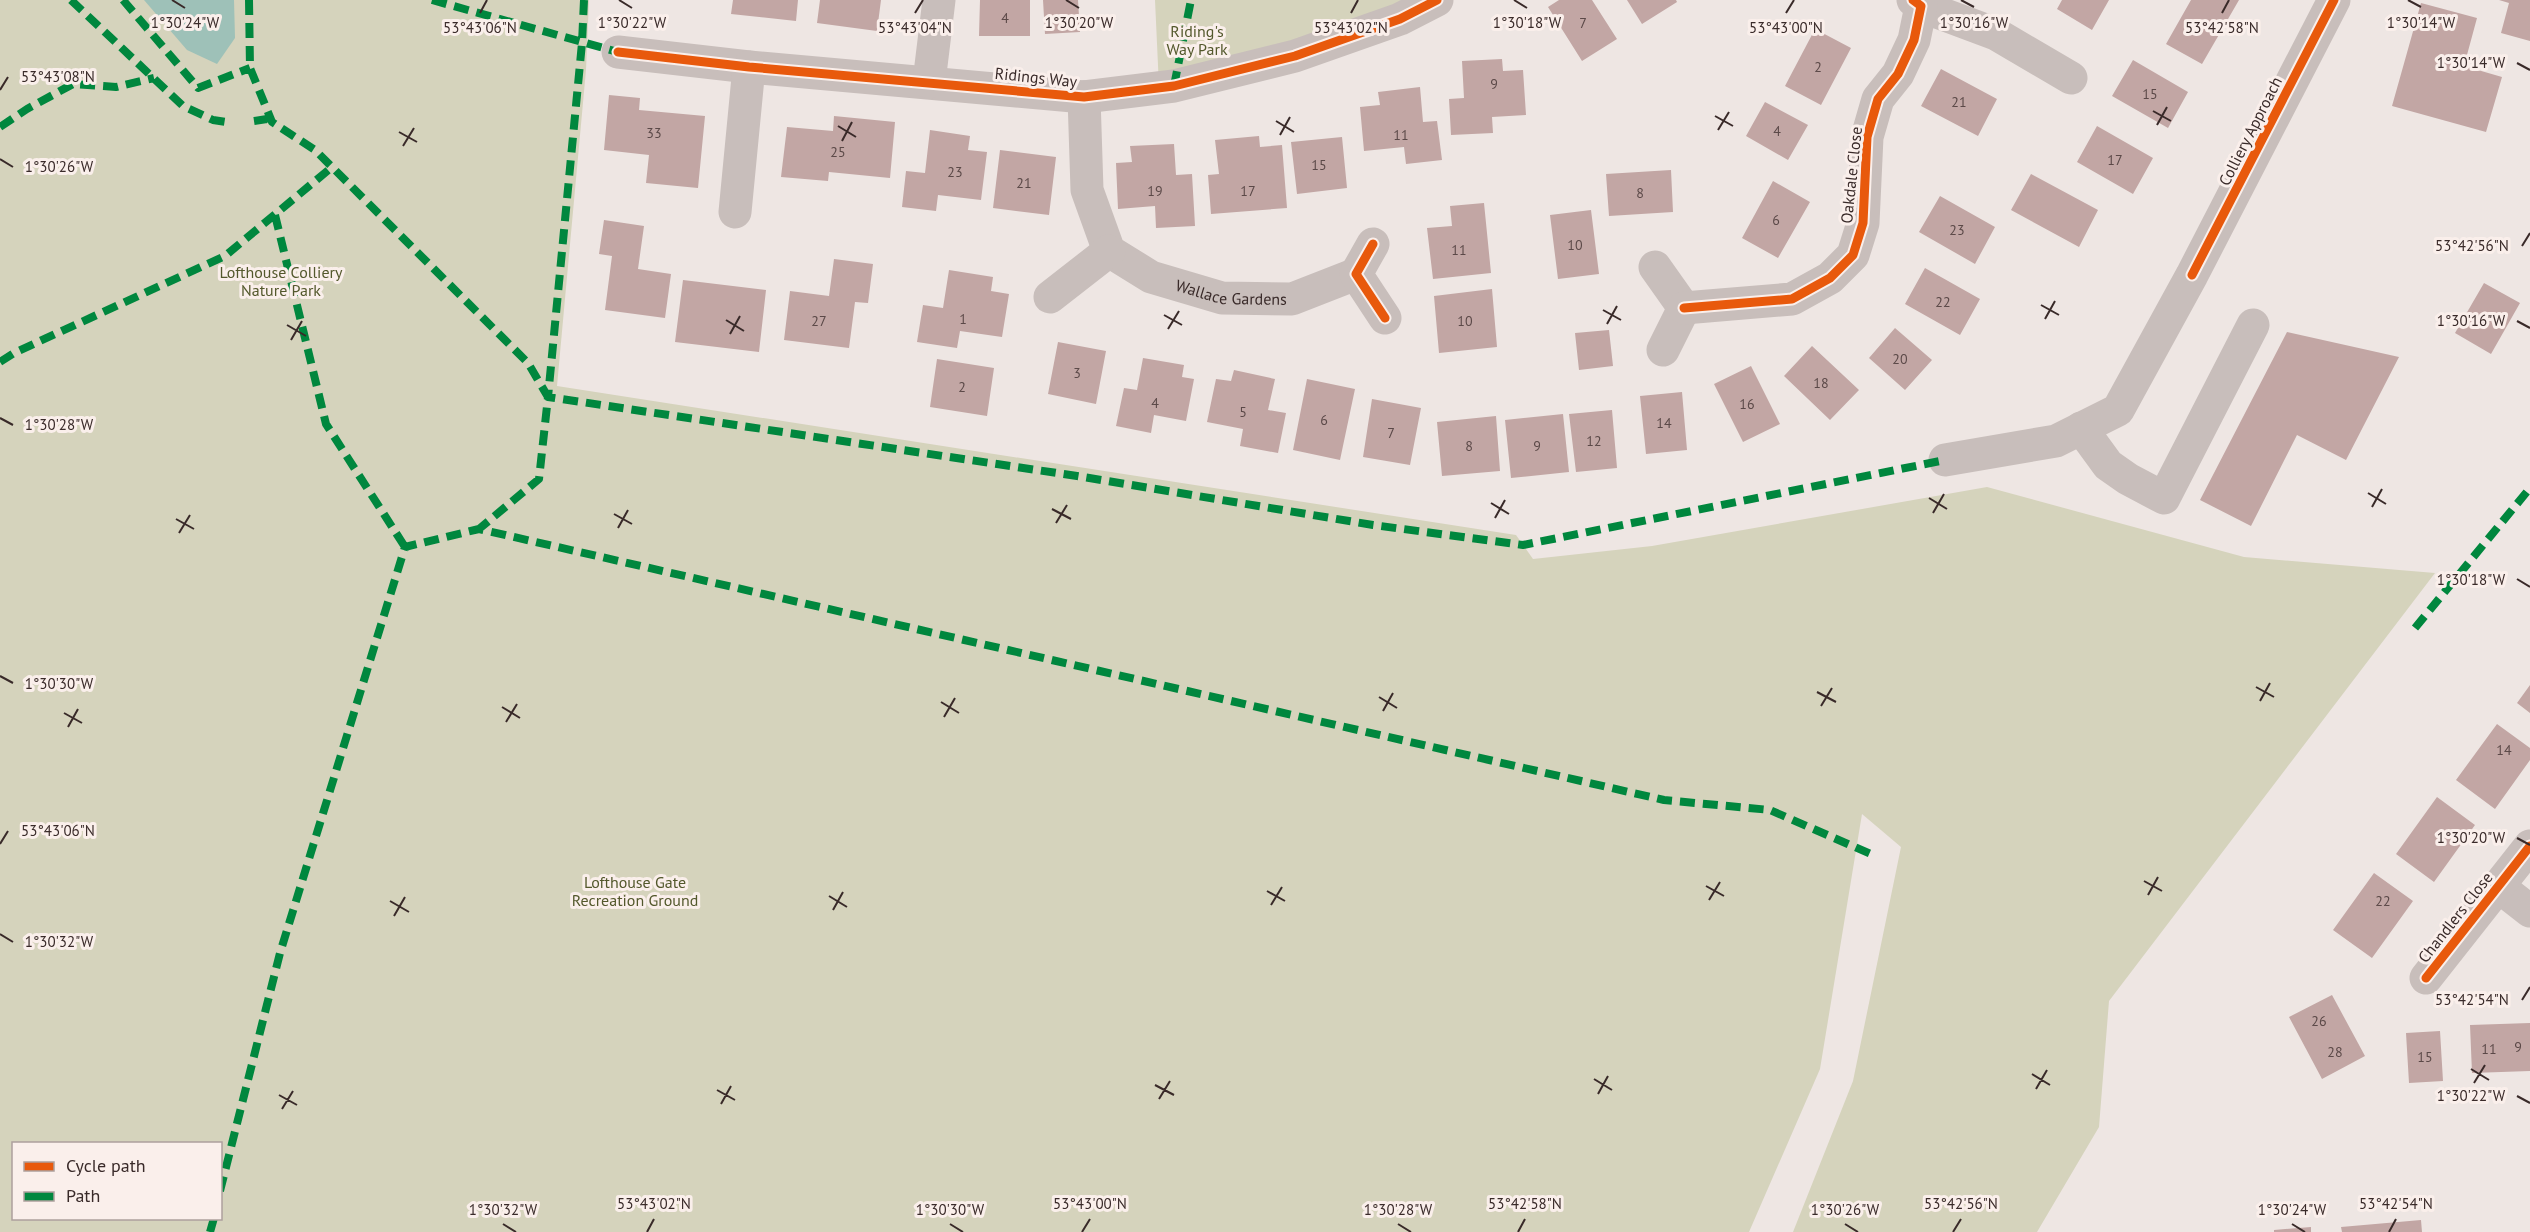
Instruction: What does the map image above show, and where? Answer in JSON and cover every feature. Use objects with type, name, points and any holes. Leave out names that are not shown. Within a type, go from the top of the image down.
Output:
[{"type":"street","points":[[929,82],[939,0]]},
{"type":"street","name":"Ridings Way","points":[[618,52],[749,67],[1084,97],[1174,86],[1295,56],[1400,19],[1437,0]]},
{"type":"street","name":"Colliery Approach","points":[[1945,460],[2056,441],[2118,410],[2192,275],[2334,0]]},
{"type":"street","name":"Oakdale Close","points":[[1684,308],[1792,299],[1830,278],[1853,255],[1863,223],[1866,137],[1878,99],[1898,74],[1914,40],[1917,3],[1996,34],[2071,78]]},
{"type":"street","points":[[735,212],[749,67]]},
{"type":"street","points":[[1050,297],[1109,251],[1088,190],[1084,97]]},
{"type":"street","points":[[1373,244],[1356,274],[1385,318]]},
{"type":"street","name":"Wallace Gardens","points":[[1109,251],[1151,277],[1222,298],[1292,299],[1356,274]]},
{"type":"street","points":[[1655,267],[1684,308],[1663,350]]},
{"type":"street","points":[[2082,428],[2108,465],[2128,479],[2164,498],[2253,325]]},
{"type":"street","name":"Chandlers Close","points":[[2426,978],[2530,846]]},
{"type":"street","name":"Chandlers Close","points":[[2498,886],[2530,911]]},
{"type":"green space","points":[[0,0],[589,0],[586,70],[557,386],[1516,535],[1533,559],[1652,546],[1987,487],[2244,557],[2435,573],[2109,1001],[2099,1127],[2037,1232],[1793,1232],[1853,1081],[1901,847],[1862,814],[1820,1069],[1749,1232],[0,1232]]},
{"type":"green space","name":"Riding's Way Park","points":[[1155,0],[1437,0],[1159,87]]},
{"type":"water","points":[[144,0],[234,0],[235,38],[217,64],[187,50]]},
{"type":"building","points":[[733,0],[798,0],[796,21],[731,14]]},
{"type":"building","points":[[820,0],[881,0],[877,31],[817,23]]},
{"type":"building","points":[[980,0],[1030,0],[1030,36],[979,36]]},
{"type":"building","points":[[1043,0],[1078,0],[1080,32],[1045,34]]},
{"type":"building","points":[[1559,0],[1592,0],[1617,39],[1582,61],[1548,7]]},
{"type":"building","points":[[1627,0],[1676,0],[1677,2],[1642,24]]},
{"type":"building","points":[[2062,0],[2109,0],[2092,30],[2057,9]]},
{"type":"building","points":[[2191,0],[2239,0],[2202,64],[2166,44]]},
{"type":"building","points":[[2499,0],[2530,0],[2530,41],[2501,33],[2509,3]]},
{"type":"building","points":[[2421,3],[2477,18],[2464,66],[2502,77],[2486,132],[2392,106]]},
{"type":"building","points":[[1815,29],[1851,48],[1821,105],[1785,86]]},
{"type":"building","points":[[1502,59],[1503,71],[1523,70],[1526,115],[1492,117],[1493,133],[1451,135],[1449,99],[1464,98],[1462,61]]},
{"type":"building","points":[[2133,60],[2188,92],[2168,128],[2112,96]]},
{"type":"building","points":[[1941,69],[1997,99],[1978,136],[1921,106]]},
{"type":"building","points":[[1420,87],[1423,122],[1437,121],[1442,160],[1406,164],[1404,147],[1364,151],[1360,107],[1380,105],[1378,92]]},
{"type":"building","points":[[609,95],[640,98],[639,110],[705,116],[698,188],[646,183],[649,155],[604,150]]},
{"type":"building","points":[[1765,102],[1808,125],[1788,160],[1746,136]]},
{"type":"building","points":[[834,116],[895,122],[890,178],[829,172],[828,181],[781,177],[787,127],[833,131]]},
{"type":"building","points":[[2097,126],[2153,158],[2133,194],[2077,162]]},
{"type":"building","points":[[930,130],[970,136],[968,150],[987,152],[981,200],[938,195],[936,211],[902,207],[906,171],[925,173]]},
{"type":"building","points":[[1259,136],[1260,147],[1282,145],[1287,208],[1211,214],[1208,175],[1219,174],[1215,140]]},
{"type":"building","points":[[1342,137],[1347,188],[1297,194],[1291,142]]},
{"type":"building","points":[[1174,144],[1176,175],[1192,174],[1195,226],[1156,228],[1155,206],[1118,209],[1116,163],[1132,162],[1130,146]]},
{"type":"building","points":[[1000,150],[1056,157],[1049,215],[993,208]]},
{"type":"building","points":[[1671,170],[1673,212],[1609,216],[1606,174]]},
{"type":"building","points":[[2031,174],[2098,210],[2079,247],[2011,210]]},
{"type":"building","points":[[1773,181],[1810,202],[1778,258],[1742,238]]},
{"type":"building","points":[[1940,196],[1995,227],[1975,264],[1919,232]]},
{"type":"building","points":[[1484,203],[1491,273],[1433,279],[1427,228],[1452,226],[1450,206]]},
{"type":"building","points":[[1591,210],[1599,274],[1558,279],[1550,215]]},
{"type":"building","points":[[604,220],[644,226],[638,269],[671,274],[665,318],[605,310],[612,256],[599,254]]},
{"type":"building","points":[[834,259],[873,264],[868,303],[855,302],[849,348],[784,340],[790,291],[829,296]]},
{"type":"building","points":[[1925,268],[1980,299],[1960,335],[1905,304]]},
{"type":"building","points":[[949,270],[993,277],[991,291],[1009,294],[1002,337],[960,331],[957,348],[917,342],[923,305],[943,308]]},
{"type":"building","points":[[683,280],[766,290],[759,352],[675,342]]},
{"type":"building","points":[[2484,283],[2520,303],[2491,354],[2455,333]]},
{"type":"building","points":[[1492,289],[1497,347],[1439,353],[1434,296]]},
{"type":"building","points":[[1895,328],[1932,360],[1905,390],[1869,358]]},
{"type":"building","points":[[1609,330],[1613,366],[1579,370],[1575,333]]},
{"type":"building","points":[[2287,332],[2399,357],[2346,460],[2297,435],[2251,526],[2200,500]]},
{"type":"building","points":[[1058,342],[1106,351],[1096,404],[1048,394]]},
{"type":"building","points":[[1812,346],[1859,390],[1830,420],[1784,376]]},
{"type":"building","points":[[1143,358],[1184,365],[1182,377],[1194,379],[1186,421],[1154,415],[1151,433],[1116,426],[1124,388],[1137,390]]},
{"type":"building","points":[[937,359],[994,368],[987,416],[930,407]]},
{"type":"building","points":[[1751,366],[1780,424],[1743,442],[1714,384]]},
{"type":"building","points":[[1234,370],[1275,379],[1268,410],[1286,413],[1278,453],[1240,446],[1243,429],[1207,422],[1216,379],[1231,381]]},
{"type":"building","points":[[1307,379],[1355,389],[1340,460],[1293,450]]},
{"type":"building","points":[[1682,392],[1687,450],[1646,454],[1640,396]]},
{"type":"building","points":[[1372,399],[1421,408],[1410,465],[1363,457]]},
{"type":"building","points":[[1612,410],[1617,468],[1576,472],[1569,414]]},
{"type":"building","points":[[1563,414],[1569,472],[1511,478],[1505,420]]},
{"type":"building","points":[[1496,416],[1500,471],[1442,476],[1437,422]]},
{"type":"building","points":[[2530,685],[2530,713],[2517,703]]},
{"type":"building","points":[[2497,724],[2530,748],[2530,760],[2495,809],[2456,780]]},
{"type":"building","points":[[2437,797],[2475,825],[2434,882],[2396,854]]},
{"type":"building","points":[[2374,873],[2413,901],[2372,958],[2333,930]]},
{"type":"building","points":[[2332,995],[2365,1056],[2322,1079],[2289,1017]]},
{"type":"building","points":[[2530,1023],[2530,1071],[2472,1073],[2470,1025]]},
{"type":"building","points":[[2440,1031],[2443,1081],[2409,1083],[2406,1033]]},
{"type":"building","points":[[2421,1220],[2422,1232],[2342,1232],[2341,1227]]},
{"type":"building","points":[[2311,1227],[2311,1232],[2274,1232],[2274,1230]]},
{"type":"marked path","points":[[71,0],[183,106],[213,120],[232,123]]},
{"type":"marked path","points":[[123,0],[198,88],[250,68]]},
{"type":"marked path","points":[[249,0],[250,68],[272,122],[315,150],[528,363],[548,397],[539,479],[479,529]]},
{"type":"marked path","points":[[432,0],[618,52]]},
{"type":"marked path","points":[[584,0],[582,43],[548,397],[1077,476],[1373,525],[1523,545],[1945,460]]},
{"type":"marked path","points":[[1174,86],[1191,0]]},
{"type":"marked path","points":[[0,127],[27,109],[73,84],[116,87],[154,78]]},
{"type":"marked path","points":[[254,121],[267,119],[272,122]]},
{"type":"marked path","points":[[0,362],[14,353],[225,256],[332,167]]},
{"type":"marked path","points":[[275,215],[326,424],[405,547]]},
{"type":"marked path","points":[[2415,628],[2530,488]]},
{"type":"marked path","points":[[222,1183],[280,953],[405,547],[479,529],[1664,800],[1770,810],[1873,855]]},
{"type":"marked path","points":[[210,1232],[213,1220]]},
{"type":"cycle path","points":[[618,52],[749,67],[1084,97],[1174,86],[1295,56],[1400,19],[1437,0]]},
{"type":"cycle path","points":[[1684,308],[1792,299],[1830,278],[1853,255],[1863,223],[1867,137],[1878,99],[1898,74],[1914,40],[1921,6],[1913,0]]},
{"type":"cycle path","points":[[2192,275],[2334,0]]},
{"type":"cycle path","points":[[1373,244],[1356,274],[1385,318]]},
{"type":"cycle path","points":[[2426,978],[2530,846]]},
{"type":"park label","name":"Lofthouse Colliery Nature Park","points":[[281,281]]},
{"type":"park label","name":"Lofthouse Gate Recreation Ground","points":[[635,891]]}]
